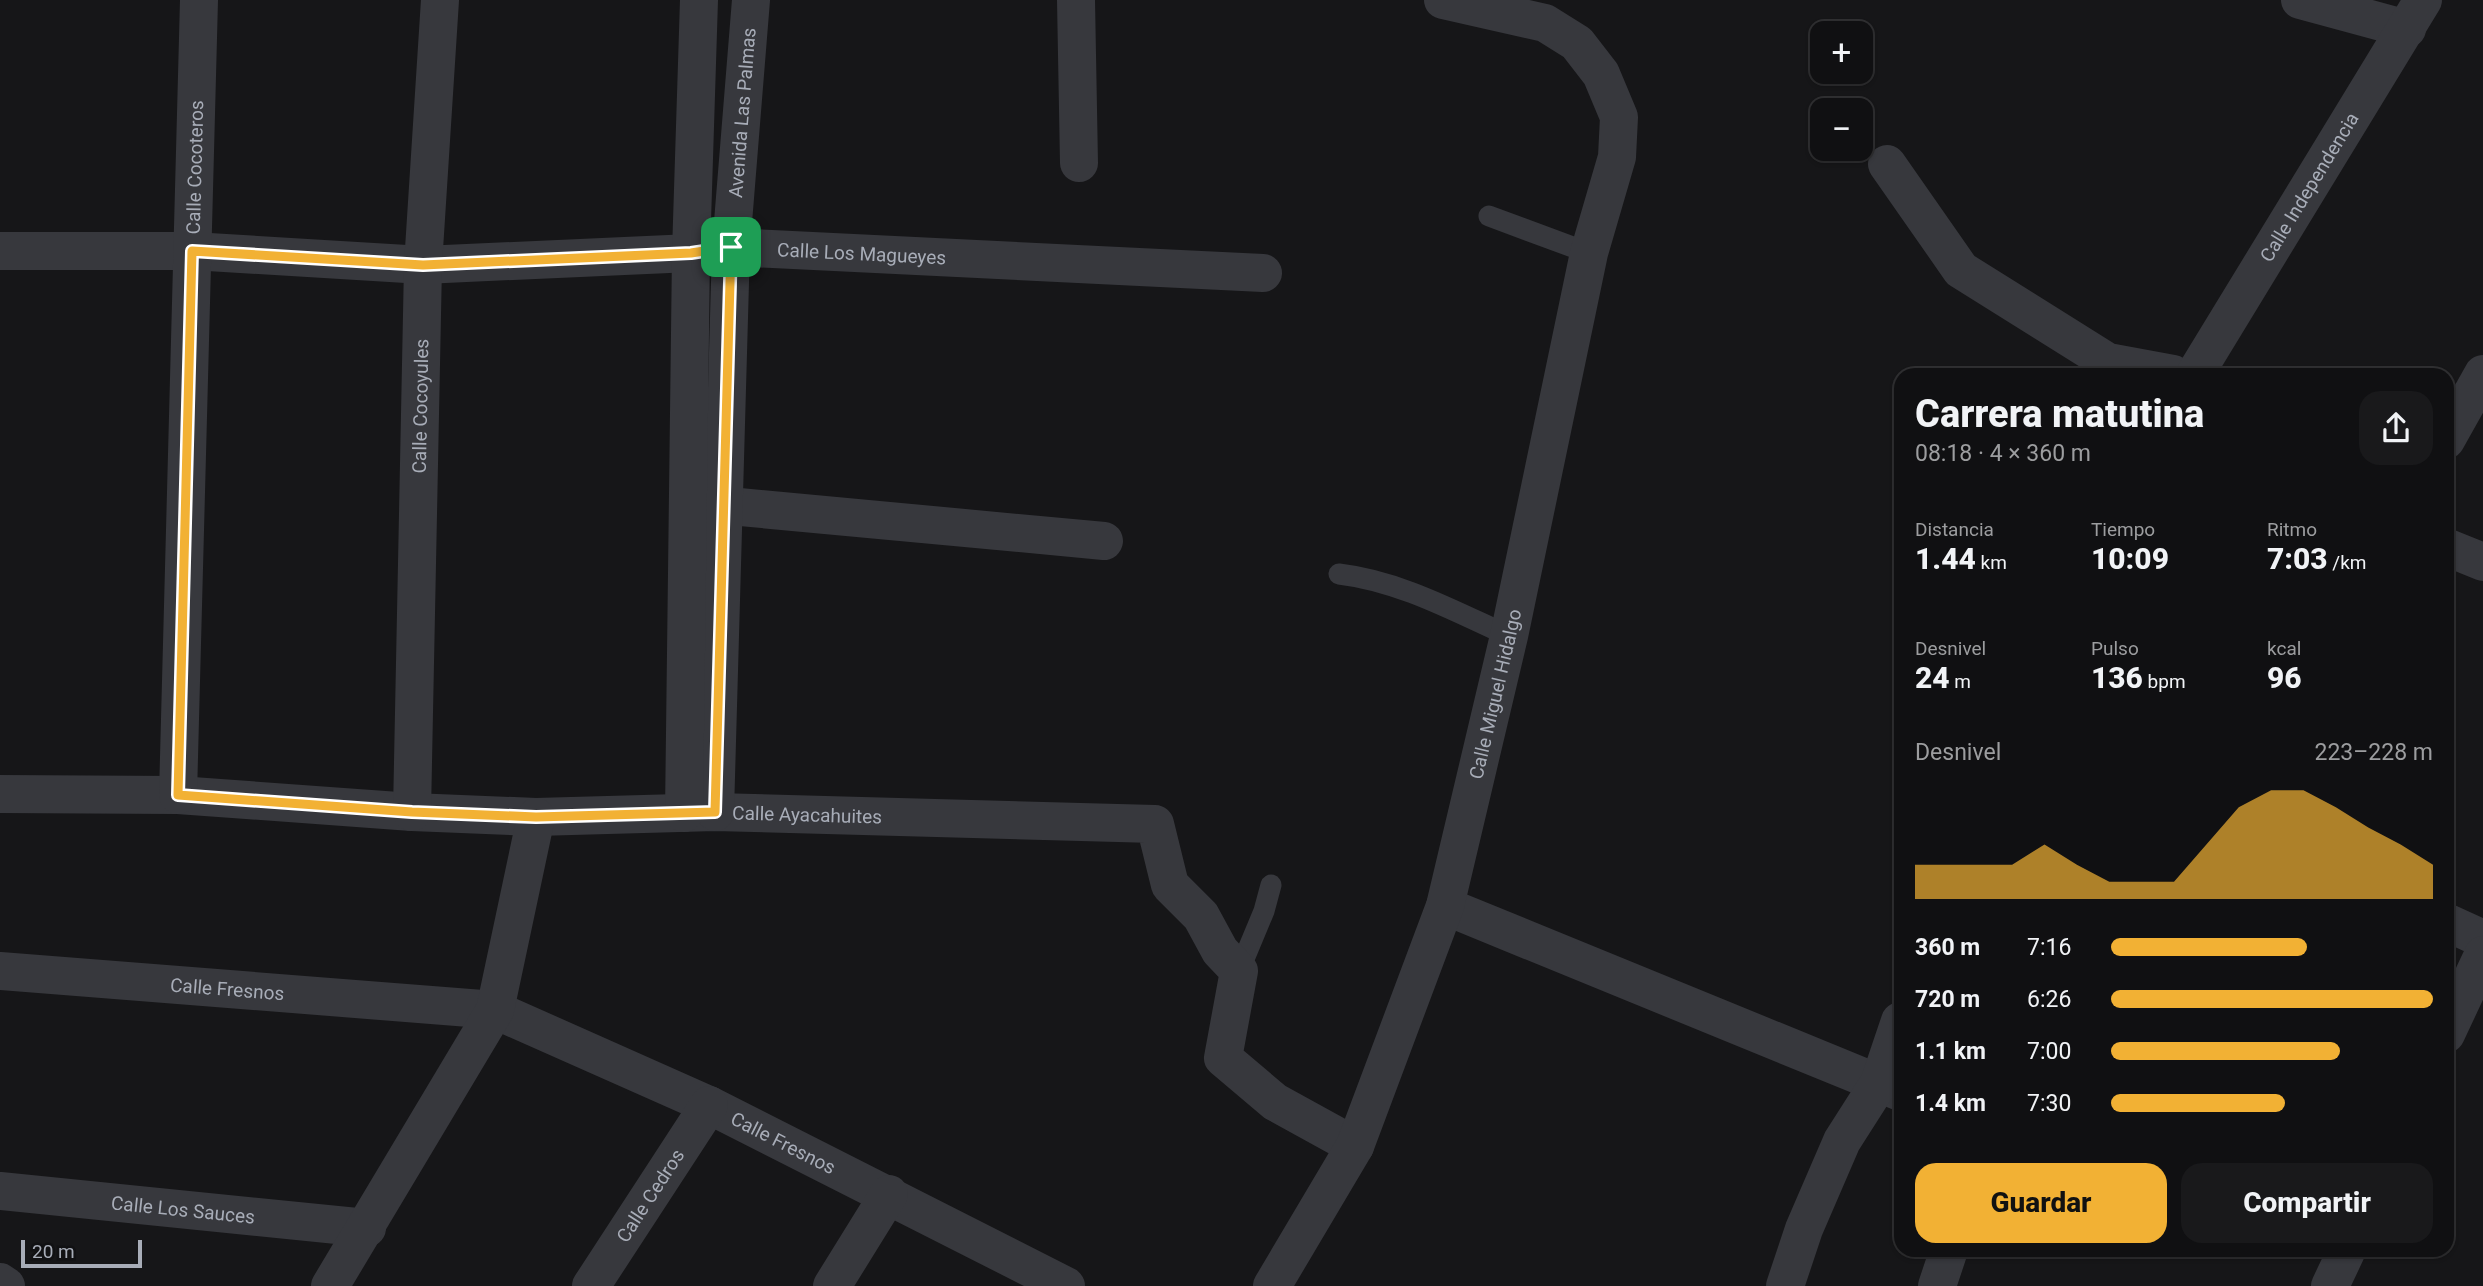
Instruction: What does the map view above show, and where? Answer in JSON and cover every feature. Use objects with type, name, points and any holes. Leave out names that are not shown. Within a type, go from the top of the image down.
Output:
[{"type":"street","name":"Calle Cocoteros","points":[[178,795],[199,0]]},
{"type":"street","name":"Calle Cocoyules","points":[[412,812],[423,265],[440,0]]},
{"type":"street","points":[[699,0],[691,253],[706,504],[1104,541]]},
{"type":"street","name":"Avenida Las Palmas","points":[[699,813],[706,504],[751,0]]},
{"type":"street","points":[[1076,0],[1079,163]]},
{"type":"street","points":[[2300,0],[2415,15]]},
{"type":"street","name":"Calle Miguel Hidalgo","points":[[1272,1286],[1355,1146],[1445,906],[1509,636],[1589,253],[1617,157],[1619,117],[1601,74],[1577,43],[1545,23],[1453,1]]},
{"type":"street","name":"Calle Independencia","points":[[2199,368],[2415,15]]},
{"type":"street","points":[[1887,164],[1961,270],[2104,368]]},
{"type":"street","name":"Calle Los Magueyes","points":[[0,251],[192,251],[423,265],[691,253],[731,247],[1263,273]]},
{"type":"street","points":[[2454,426],[2483,374]]},
{"type":"street","points":[[2454,550],[2483,562]]},
{"type":"street","name":"Calle Ayacahuites","points":[[0,794],[178,795],[412,812],[536,817],[699,813],[1155,824],[1170,886],[1201,916],[1220,951],[1239,971]]},
{"type":"street","points":[[330,1286],[495,1010],[536,817]]},
{"type":"street","points":[[1445,906],[1890,1088]]},
{"type":"street","points":[[2454,926],[2483,939]]},
{"type":"street","points":[[2454,1017],[2483,955]]},
{"type":"street","name":"Calle Fresnos","points":[[0,971],[495,1010],[709,1105],[1066,1286]]},
{"type":"street","points":[[1239,971],[1223,1058],[1275,1102],[1355,1146]]},
{"type":"street","points":[[1785,1286],[1804,1229],[1842,1141],[1890,1088],[1894,1061]]},
{"type":"street","name":"Calle Cedros","points":[[591,1286],[709,1105]]},
{"type":"street","name":"Calle Los Sauces","points":[[0,1191],[367,1228]]},
{"type":"street","points":[[832,1286],[889,1194]]},
{"type":"street","points":[[1937,1286],[1947,1257]]},
{"type":"street","points":[[2330,1286],[2344,1257]]},
{"type":"street","points":[[0,1282],[6,1286]]},
{"type":"lane","points":[[1489,216],[1589,253]]},
{"type":"lane","points":[[1339,574],[1365,577],[1422,596],[1509,636]]},
{"type":"lane","points":[[1239,971],[1264,911],[1270,885]]},
{"type":"route","points":[[731,247],[715,812],[536,817],[412,812],[178,795],[192,251],[423,265],[691,253],[731,247]]}]
